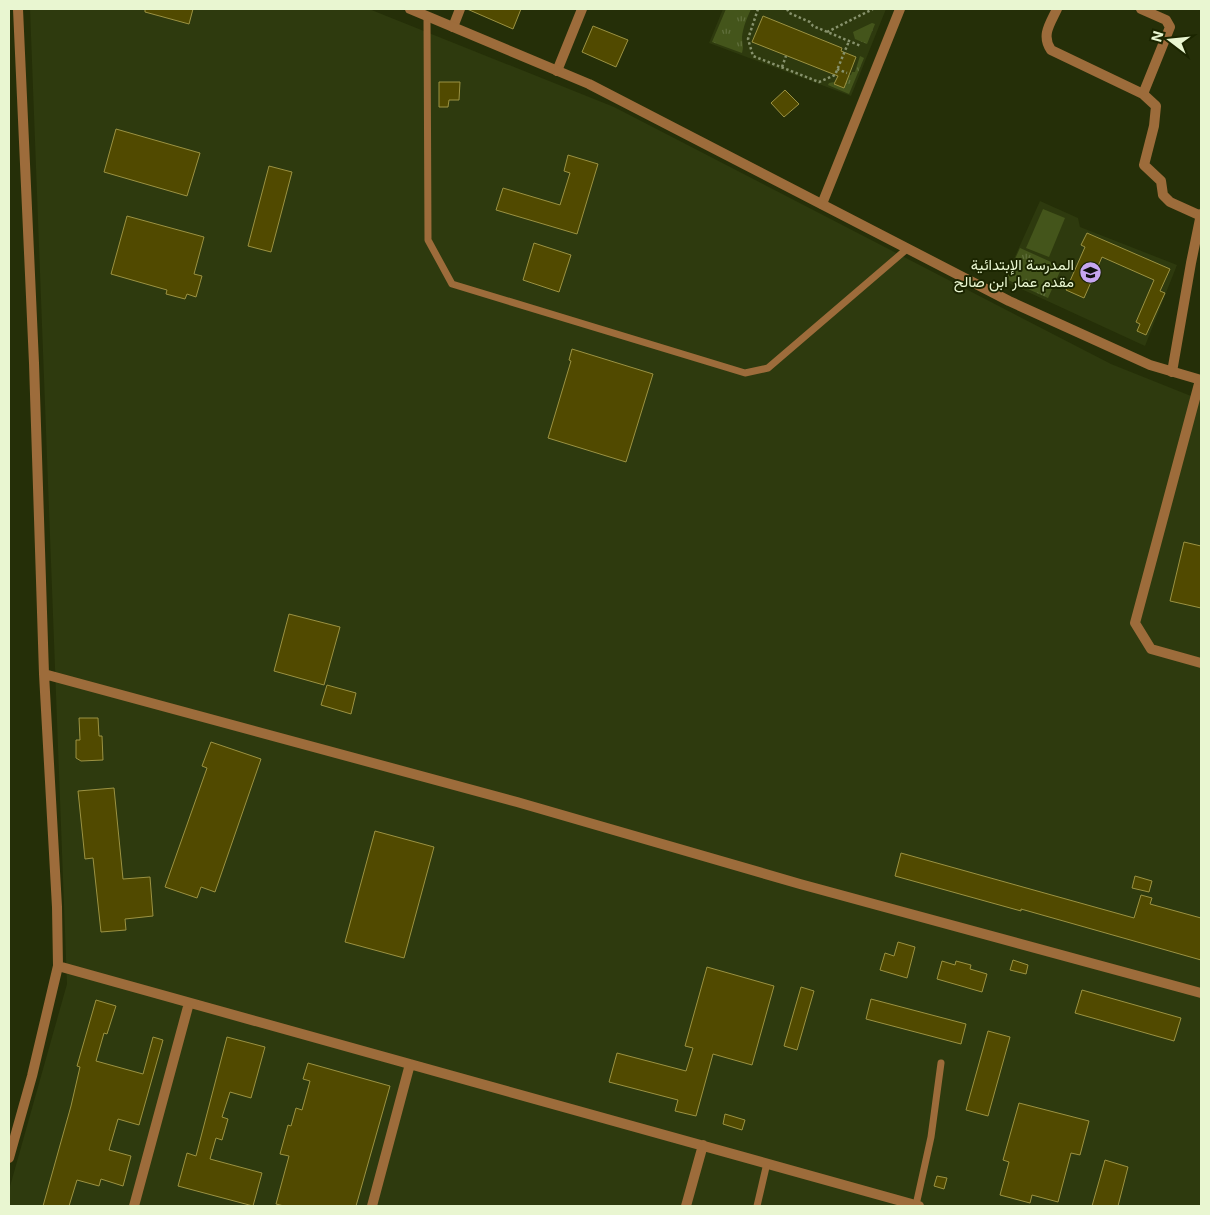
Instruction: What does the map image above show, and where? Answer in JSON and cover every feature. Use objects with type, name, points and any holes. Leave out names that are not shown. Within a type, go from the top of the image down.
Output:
[{"type":"street","points":[[9,1158],[32,1076],[58,966],[57,907],[44,674],[33,353],[18,9]]},
{"type":"street","points":[[410,9],[589,84],[1009,301],[1150,365],[1201,380],[1135,623],[1151,649],[1201,663]]},
{"type":"street","points":[[453,27],[460,9]]},
{"type":"street","points":[[557,71],[582,9]]},
{"type":"street","points":[[822,204],[900,9]]},
{"type":"street","points":[[1057,9],[1046,32],[1046,42],[1051,50],[1143,94],[1156,106],[1154,126],[1144,165],[1161,181],[1164,195],[1170,202],[1201,215],[1172,372]]},
{"type":"street","points":[[1141,9],[1166,20],[1170,27],[1143,94]]},
{"type":"street","points":[[44,674],[517,802],[810,887],[1201,993]]},
{"type":"street","points":[[58,966],[917,1206]]},
{"type":"street","points":[[134,1206],[189,1003]]},
{"type":"street","points":[[372,1206],[410,1064]]},
{"type":"street","points":[[686,1206],[703,1145]]},
{"type":"lane","points":[[427,16],[428,240],[452,284],[745,373],[768,368],[908,248]]},
{"type":"lane","points":[[917,1206],[932,1137],[941,1063]]},
{"type":"lane","points":[[757,1206],[767,1163]]},
{"type":"path","points":[[758,9],[748,39],[753,56],[819,82],[835,74],[849,41]]},
{"type":"path","points":[[787,9],[788,13],[810,22],[813,26],[861,46]]},
{"type":"path","points":[[828,32],[873,9]]},
{"type":"path","points":[[782,67],[786,56]]},
{"type":"path","points":[[837,69],[847,73]]},
{"type":"shaded area","points":[[30,9],[369,9],[614,107],[1111,364],[1201,400],[1201,1206],[9,1206],[9,1190],[67,984]]},
{"type":"shaded area","points":[[723,9],[886,9],[851,96],[709,43]]},
{"type":"shaded area","name":"المدرسة الإبتدائية مقدم عمار ابن صالح","points":[[1040,201],[1078,218],[1080,227],[1177,265],[1145,346],[1004,281]]},
{"type":"green space","points":[[726,9],[751,9],[742,37],[742,53],[712,42]]},
{"type":"green space","points":[[872,23],[875,24],[867,44],[855,39],[853,32]]},
{"type":"green space","points":[[860,56],[864,58],[849,94],[828,85],[834,82],[833,84],[844,88],[847,76],[855,72]]},
{"type":"green space","points":[[1043,209],[1065,218],[1049,257],[1026,248]]},
{"type":"green space","points":[[1020,248],[1062,267],[1048,298],[1006,279]]},
{"type":"building","points":[[145,9],[193,9],[189,24],[145,12]]},
{"type":"building","points":[[467,9],[521,9],[513,29]]},
{"type":"building","points":[[763,16],[842,48],[841,51],[856,57],[844,88],[834,84],[838,76],[752,42]]},
{"type":"building","points":[[593,26],[628,40],[616,67],[582,52]]},
{"type":"building","points":[[439,82],[460,82],[459,100],[449,100],[448,107],[439,107]]},
{"type":"building","points":[[785,90],[799,104],[784,117],[771,103]]},
{"type":"building","points":[[116,129],[200,153],[187,196],[104,172]]},
{"type":"building","points":[[568,155],[598,164],[577,234],[496,210],[503,188],[560,205],[570,173],[564,171]]},
{"type":"building","points":[[269,166],[292,172],[271,252],[248,246]]},
{"type":"building","points":[[127,216],[204,237],[194,274],[202,276],[196,297],[187,294],[185,299],[166,294],[167,290],[111,274]]},
{"type":"building","points":[[1087,233],[1170,269],[1160,291],[1165,293],[1146,335],[1137,331],[1140,324],[1136,322],[1154,280],[1102,257],[1084,298],[1066,290],[1085,247],[1081,245]]},
{"type":"building","points":[[534,243],[571,255],[559,292],[523,280]]},
{"type":"building","points":[[572,349],[653,374],[626,462],[548,438],[571,361],[569,360]]},
{"type":"building","points":[[1184,542],[1201,546],[1201,608],[1170,601]]},
{"type":"building","points":[[289,614],[340,627],[324,685],[274,671]]},
{"type":"building","points":[[327,685],[356,693],[351,714],[321,705]]},
{"type":"building","points":[[79,718],[98,718],[99,736],[102,736],[103,760],[81,761],[76,758],[76,740],[80,740]]},
{"type":"building","points":[[211,742],[261,759],[215,892],[201,887],[197,898],[165,887],[207,768],[202,766]]},
{"type":"building","points":[[114,788],[123,879],[150,877],[153,916],[125,919],[126,930],[101,932],[93,858],[85,859],[78,791]]},
{"type":"building","points":[[375,831],[434,847],[404,958],[345,942]]},
{"type":"building","points":[[901,853],[1134,918],[1141,895],[1152,898],[1150,904],[1201,918],[1201,960],[1021,909],[1021,911],[895,876]]},
{"type":"building","points":[[1135,876],[1152,881],[1149,892],[1132,888]]},
{"type":"building","points":[[898,942],[915,947],[907,978],[880,970],[885,953],[894,956]]},
{"type":"building","points":[[1013,960],[1028,965],[1026,974],[1010,970]]},
{"type":"building","points":[[942,961],[955,965],[956,961],[971,965],[970,969],[987,974],[982,992],[937,979]]},
{"type":"building","points":[[707,967],[774,986],[752,1065],[713,1054],[696,1116],[675,1111],[678,1100],[609,1082],[617,1053],[686,1071],[693,1048],[685,1046]]},
{"type":"building","points":[[801,987],[814,991],[797,1050],[784,1046]]},
{"type":"building","points":[[1082,990],[1181,1018],[1174,1041],[1075,1013]]},
{"type":"building","points":[[871,999],[966,1024],[961,1044],[866,1019]]},
{"type":"building","points":[[96,1000],[116,1006],[107,1034],[104,1033],[96,1061],[143,1074],[153,1037],[163,1040],[139,1125],[118,1119],[109,1150],[131,1156],[123,1186],[101,1179],[99,1186],[77,1180],[69,1206],[43,1206],[71,1106],[80,1067],[77,1066]]},
{"type":"building","points":[[988,1031],[1010,1037],[988,1116],[966,1110]]},
{"type":"building","points":[[227,1037],[265,1047],[251,1098],[230,1092],[222,1117],[228,1119],[222,1140],[216,1138],[210,1159],[262,1173],[253,1206],[178,1186],[187,1153],[196,1156]]},
{"type":"building","points":[[308,1063],[390,1086],[356,1206],[284,1206],[276,1204],[289,1156],[280,1154],[288,1125],[291,1126],[296,1108],[302,1110],[310,1081],[303,1079]]},
{"type":"building","points":[[1019,1103],[1089,1121],[1080,1155],[1071,1153],[1058,1202],[1032,1195],[1030,1203],[1000,1195],[1009,1162],[1003,1160]]},
{"type":"building","points":[[725,1114],[745,1120],[742,1130],[723,1124]]},
{"type":"building","points":[[1105,1160],[1128,1167],[1118,1206],[1092,1206]]},
{"type":"building","points":[[937,1176],[947,1178],[944,1189],[934,1186]]},
{"type":"place","name":"المدرسة الإبتدائية مقدم عمار ابن صالح","points":[[1090,273]]}]
